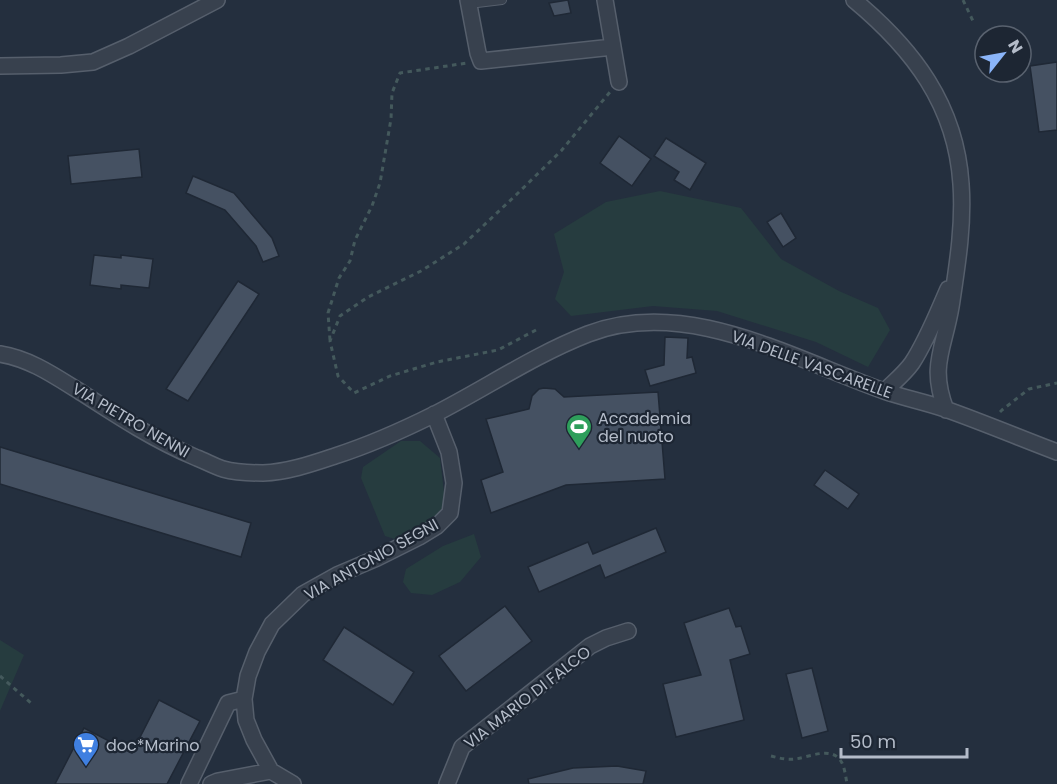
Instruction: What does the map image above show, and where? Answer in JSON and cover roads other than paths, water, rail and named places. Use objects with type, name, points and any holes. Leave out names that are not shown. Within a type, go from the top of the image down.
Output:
[{"type":"street","points":[[0,66],[93,62],[217,0]]},
{"type":"street","points":[[605,0],[619,82]]},
{"type":"street","points":[[854,0],[897,40],[920,68],[945,115],[957,157],[961,184],[957,267],[949,320],[938,366],[939,388],[946,410]]},
{"type":"street","points":[[469,2],[481,62],[613,47]]},
{"type":"street","points":[[885,391],[910,365],[921,349],[957,267]]},
{"type":"street","name":"VIA DELLE VASCARELLE","points":[[434,414],[521,367],[589,334],[618,326],[651,322],[685,324],[762,344],[885,391],[946,410],[1057,452]]},
{"type":"street","name":"VIA PIETRO NENNI","points":[[0,354],[14,356],[46,370],[115,415],[173,448],[225,469],[262,473],[295,469],[365,446],[434,414]]},
{"type":"street","name":"VIA ANTONIO SEGNI","points":[[292,784],[271,771],[246,720],[244,699],[248,676],[257,652],[272,624],[303,594],[337,575],[419,537],[437,526],[450,513],[454,483],[449,452],[434,414]]},
{"type":"street","name":"VIA MARIO DI FALCO","points":[[447,784],[462,747],[590,646],[606,638],[628,632]]},
{"type":"street","points":[[189,784],[228,703],[244,699]]},
{"type":"street","points":[[202,759],[207,773],[217,778],[218,782],[271,771]]},
{"type":"lane","points":[[469,2],[502,0]]},
{"type":"place","name":"Accademia del nuoto","points":[[579,450]]},
{"type":"place","name":"doc*Marino","points":[[86,768]]}]
